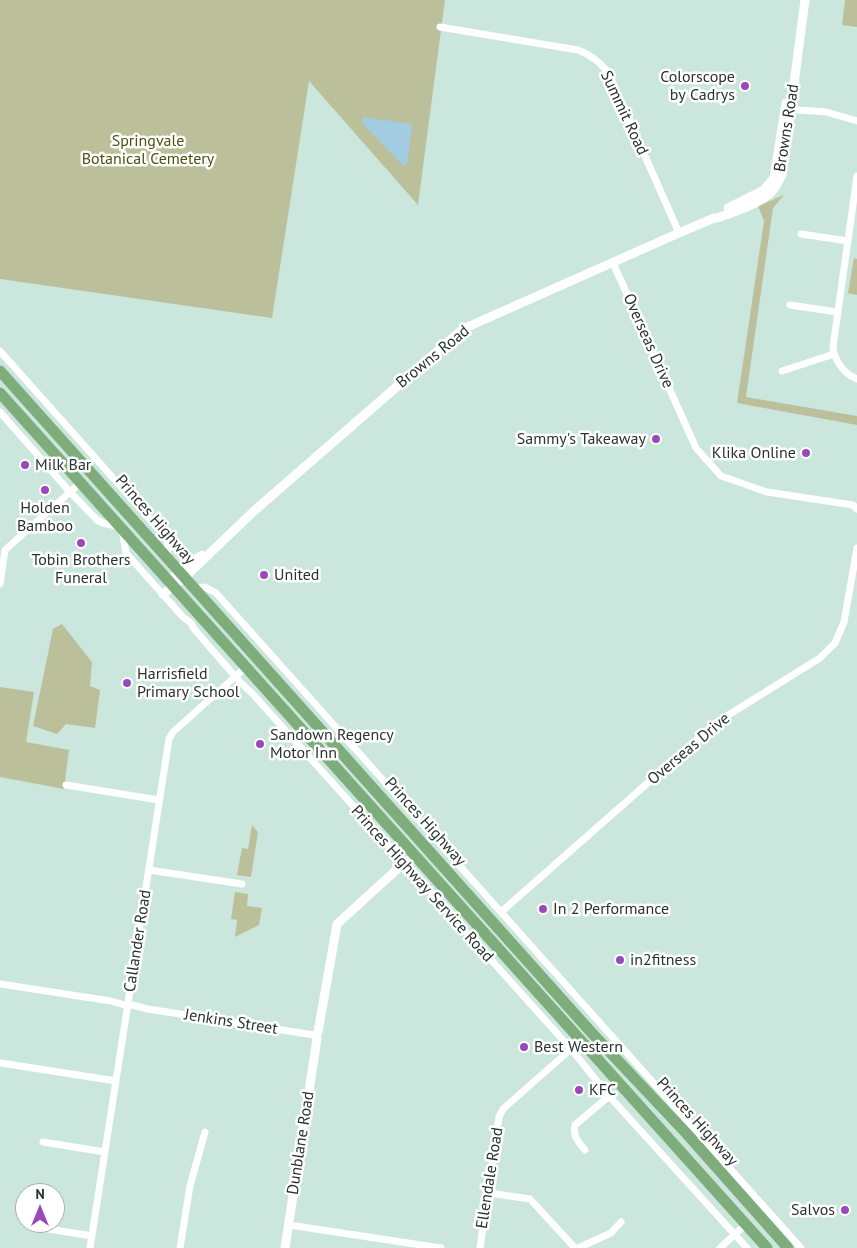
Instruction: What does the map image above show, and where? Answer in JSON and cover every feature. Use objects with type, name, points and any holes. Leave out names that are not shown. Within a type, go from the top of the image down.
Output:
[{"type":"highway","name":"Princes Highway","points":[[0,371],[590,1031],[687,1134],[788,1248]]},
{"type":"highway","name":"Princes Highway","points":[[0,393],[767,1248]]},
{"type":"highway","points":[[80,483],[91,474]]},
{"type":"highway","points":[[94,497],[105,487]]},
{"type":"highway","points":[[364,778],[380,805],[416,845],[415,856]]},
{"type":"highway","points":[[582,1043],[590,1031]]},
{"type":"street","name":"Browns Road","points":[[163,594],[171,583],[463,329],[769,195],[782,175],[789,106],[805,0]]},
{"type":"street","name":"Summit Road","points":[[440,27],[578,50],[590,54],[608,72],[679,233]]},
{"type":"street","points":[[789,106],[857,121]]},
{"type":"street","points":[[857,176],[833,339],[834,354],[844,370],[857,379]]},
{"type":"street","points":[[801,234],[848,241]]},
{"type":"street","name":"Overseas Drive","points":[[613,263],[696,448],[721,476],[767,492],[854,506],[857,509]]},
{"type":"street","points":[[790,305],[837,312]]},
{"type":"street","points":[[0,351],[163,534],[167,540],[168,559]]},
{"type":"street","points":[[782,371],[834,354]]},
{"type":"street","points":[[0,412],[70,492],[100,521],[121,528]]},
{"type":"street","points":[[0,584],[5,550],[80,483]]},
{"type":"street","name":"Princes Highway Service Road","points":[[121,528],[126,553],[183,617],[191,623],[194,629],[571,1049],[608,1096],[736,1234]]},
{"type":"street","name":"Overseas Drive","points":[[501,912],[717,722],[820,658],[835,643],[844,622],[857,548]]},
{"type":"street","points":[[193,588],[205,587],[216,593],[801,1248]]},
{"type":"street","name":"Callander Road","points":[[90,1248],[170,736],[246,667]]},
{"type":"street","points":[[66,785],[160,800]]},
{"type":"street","points":[[404,863],[405,845]]},
{"type":"street","name":"Dunblane Road","points":[[285,1248],[316,1035],[336,924],[404,863],[415,856]]},
{"type":"street","points":[[149,870],[242,884]]},
{"type":"street","name":"Jenkins Street","points":[[0,984],[316,1035]]},
{"type":"street","points":[[571,1049],[573,1033]]},
{"type":"street","name":"Ellendale Road","points":[[480,1248],[500,1116],[503,1108],[571,1049],[578,1047],[582,1043]]},
{"type":"street","points":[[1,1063],[116,1081]]},
{"type":"street","points":[[585,1150],[575,1137],[576,1125],[608,1096]]},
{"type":"street","points":[[180,1248],[190,1186],[205,1132]]},
{"type":"street","points":[[43,1142],[106,1152]]},
{"type":"street","points":[[489,1193],[530,1199],[577,1248],[611,1233],[621,1222]]},
{"type":"street","points":[[720,1248],[746,1224]]},
{"type":"street","points":[[289,1225],[441,1248]]},
{"type":"street","points":[[65,1232],[92,1236]]},
{"type":"street","points":[[736,1234],[748,1248]]},
{"type":"green space","name":"Springvale Botanical Cemetery","points":[[0,0],[445,0],[418,205],[309,81],[272,318],[0,279]]},
{"type":"green space","points":[[845,0],[857,0],[857,27],[842,25]]},
{"type":"green space","points":[[784,195],[773,208],[746,397],[857,416],[857,425],[737,403],[764,221],[758,206]]},
{"type":"green space","points":[[854,258],[857,259],[857,295],[848,293]]},
{"type":"green space","points":[[62,624],[92,662],[90,686],[100,690],[95,728],[66,724],[57,734],[33,726],[53,629]]},
{"type":"green space","points":[[0,687],[34,692],[26,742],[69,750],[64,789],[0,777]]},
{"type":"green space","points":[[252,825],[258,832],[251,877],[237,875],[242,848],[248,849]]},
{"type":"green space","points":[[235,892],[248,894],[247,906],[262,908],[259,925],[235,937],[237,920],[231,919]]},
{"type":"water","points":[[364,117],[410,124],[412,126],[407,164],[404,166],[363,124],[362,119]]},
{"type":"place","name":"Colorscope by Cadrys","points":[[745,86]]},
{"type":"place","name":"Sammy's Takeaway","points":[[656,439]]},
{"type":"place","name":"Klika Online","points":[[806,453]]},
{"type":"place","name":"Milk Bar","points":[[25,465]]},
{"type":"place","name":"Holden Bamboo","points":[[45,490]]},
{"type":"place","name":"Tobin Brothers Funeral","points":[[81,543]]},
{"type":"place","name":"United","points":[[264,575]]},
{"type":"place","name":"Harrisfield Primary School","points":[[127,683]]},
{"type":"place","name":"Sandown Regency Motor Inn","points":[[260,744]]},
{"type":"place","name":"In 2 Performance","points":[[543,909]]},
{"type":"place","name":"in2fitness","points":[[620,960]]},
{"type":"place","name":"Best Western","points":[[524,1047]]},
{"type":"place","name":"KFC","points":[[579,1090]]},
{"type":"place","name":"Salvos","points":[[845,1210]]}]
